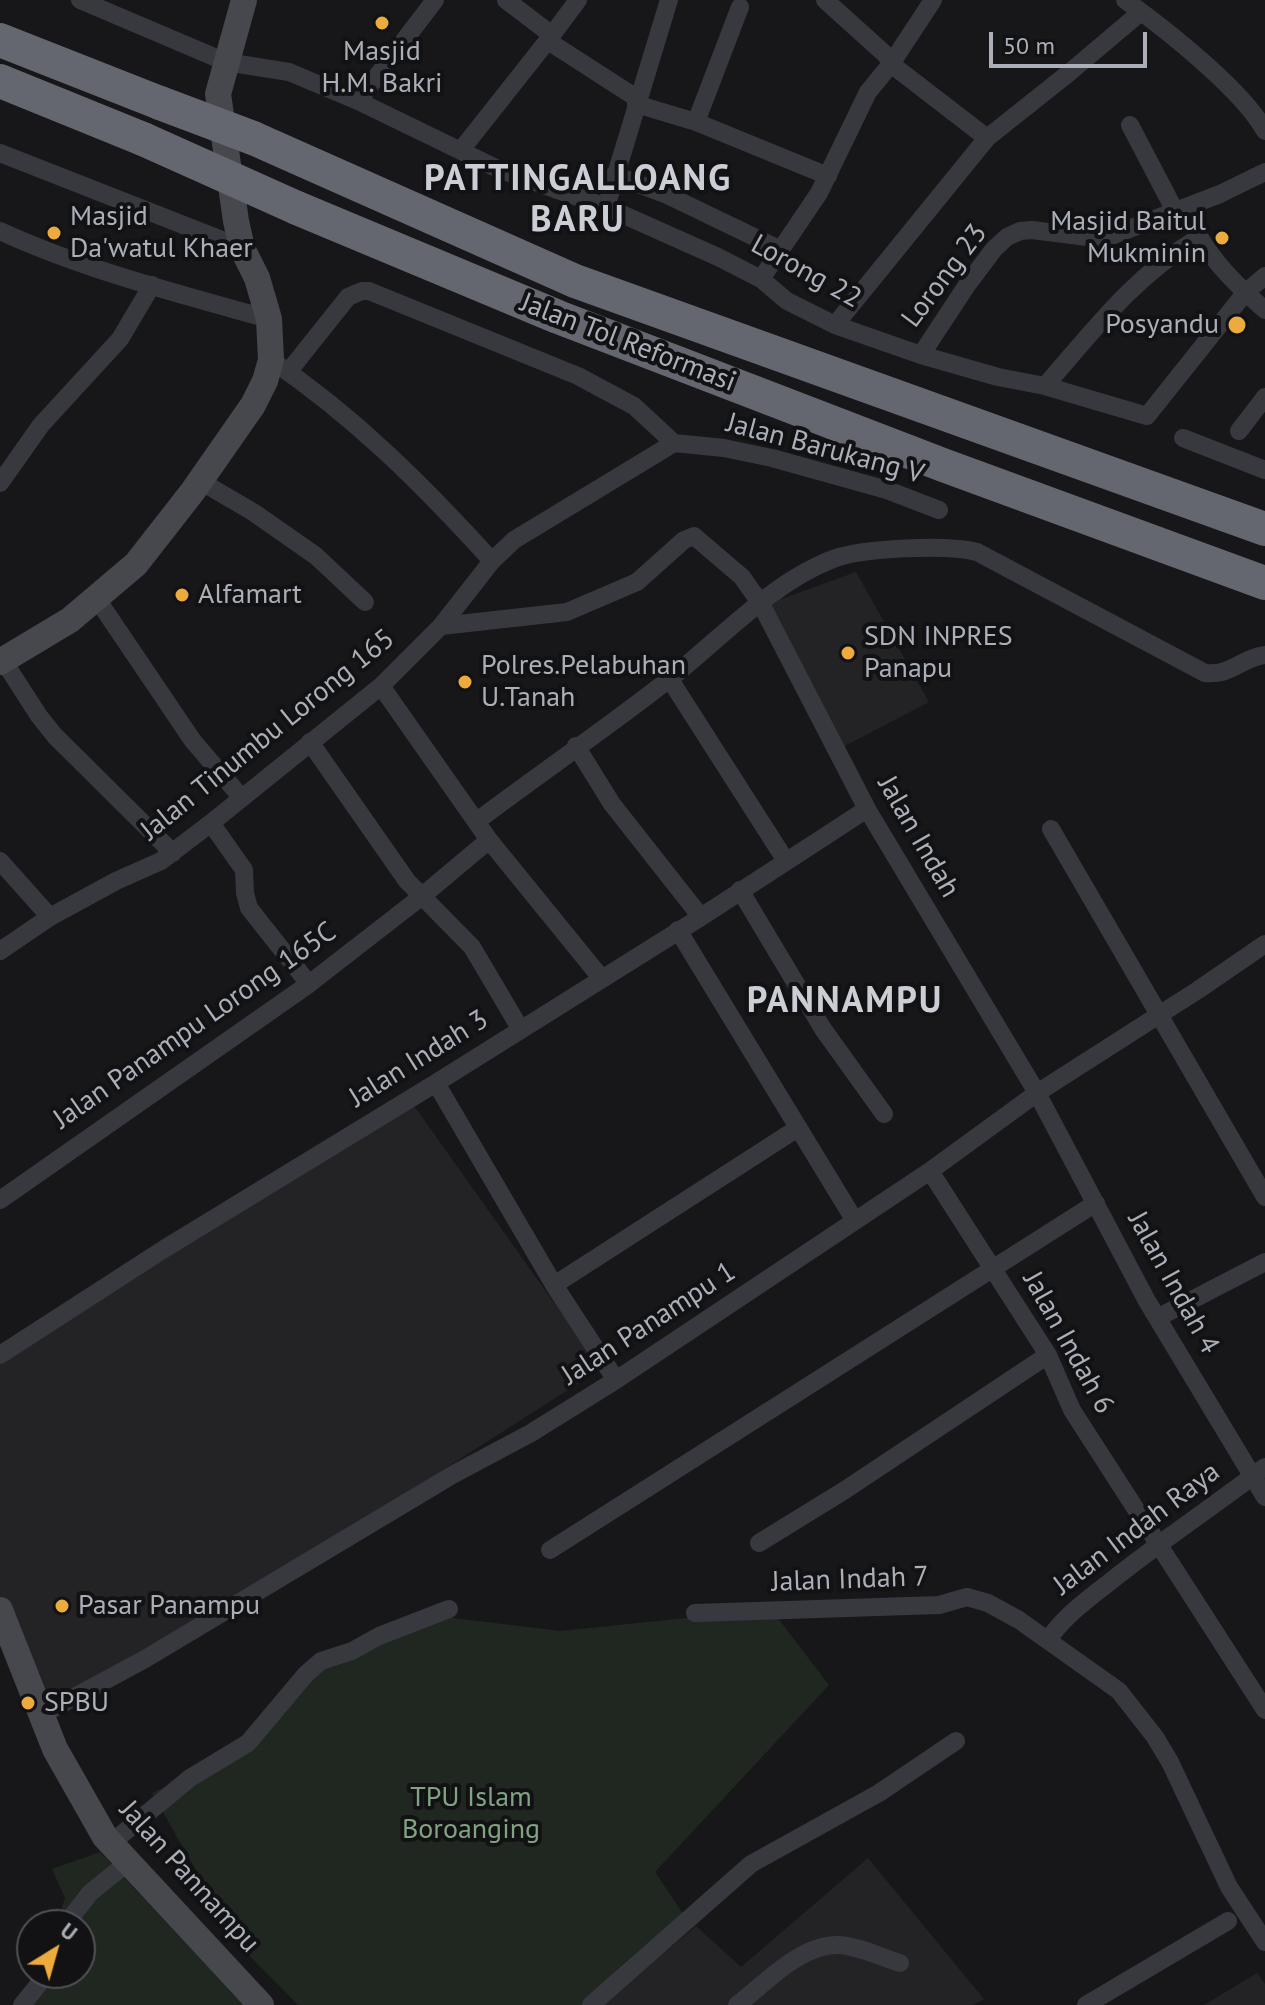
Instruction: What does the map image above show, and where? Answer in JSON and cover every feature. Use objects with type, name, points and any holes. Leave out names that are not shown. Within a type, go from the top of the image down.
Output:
[{"type":"highway","name":"Jalan Tol Reformasi","points":[[0,40],[253,138],[575,281],[1265,529]]},
{"type":"highway","name":"Jalan Tol Reformasi","points":[[0,81],[558,317],[943,465],[1265,583]]},
{"type":"street","name":"Lorong 22","points":[[80,0],[226,62],[289,72],[358,101],[498,169],[606,207],[761,279],[787,301],[835,325],[921,355],[1147,416],[1245,293]]},
{"type":"street","points":[[244,0],[218,94],[242,248],[257,278],[280,366],[354,421],[385,449],[492,561]]},
{"type":"street","points":[[358,101],[435,0]]},
{"type":"street","points":[[506,0],[550,38],[637,101],[828,176]]},
{"type":"street","points":[[461,150],[578,0]]},
{"type":"street","points":[[606,207],[669,0]]},
{"type":"street","points":[[825,0],[886,55],[891,64],[987,138]]},
{"type":"street","points":[[761,279],[828,176],[868,92],[891,64],[933,0]]},
{"type":"street","points":[[1125,0],[1220,80],[1245,104],[1265,131]]},
{"type":"street","points":[[696,122],[737,2]]},
{"type":"street","points":[[835,325],[987,138],[1141,12]]},
{"type":"street","points":[[1130,125],[1198,238],[1224,273],[1265,310]]},
{"type":"street","points":[[0,153],[242,248]]},
{"type":"street","name":"Lorong 23","points":[[921,355],[967,285],[1007,237],[1032,230],[1103,239],[1220,194],[1265,172]]},
{"type":"street","points":[[614,175],[665,194],[779,249]]},
{"type":"street","points":[[0,231],[152,285],[269,319]]},
{"type":"street","points":[[1045,386],[1131,287],[1169,256],[1198,238]]},
{"type":"street","points":[[1245,293],[1265,276]]},
{"type":"street","points":[[0,483],[41,425],[120,339],[152,285]]},
{"type":"street","points":[[173,853],[55,736],[2,661],[70,620],[153,546],[253,405],[265,381],[348,297],[362,291],[369,291],[578,376],[634,406],[674,443],[514,540],[492,561],[441,626]]},
{"type":"street","points":[[1239,431],[1265,397]]},
{"type":"street","points":[[1183,438],[1265,470]]},
{"type":"street","name":"Jalan Barukang V","points":[[674,443],[724,448],[772,458],[887,490],[939,510]]},
{"type":"street","points":[[200,481],[253,512],[316,556],[365,602]]},
{"type":"street","points":[[441,626],[567,612],[637,582],[684,540],[694,536],[742,577],[761,604]]},
{"type":"street","points":[[477,821],[669,678],[783,585],[834,559],[865,551],[958,548],[977,552],[1205,673],[1222,674],[1265,655]]},
{"type":"street","points":[[97,599],[193,741],[241,797]]},
{"type":"street","name":"Jalan Indah","points":[[761,604],[867,809],[1037,1093]]},
{"type":"street","name":"Jalan Tinumbu Lorong 165","points":[[0,951],[50,917],[173,853],[381,686],[441,626]]},
{"type":"street","points":[[669,678],[786,861]]},
{"type":"street","points":[[381,686],[489,840],[602,979]]},
{"type":"street","points":[[310,742],[421,897],[472,947],[521,1030]]},
{"type":"street","points":[[576,746],[612,804],[701,917]]},
{"type":"street","name":"Jalan Indah 3","points":[[0,1355],[164,1249],[701,917],[867,809]]},
{"type":"street","points":[[211,823],[244,870],[249,908],[309,984]]},
{"type":"street","points":[[1051,829],[1265,1197]]},
{"type":"street","name":"Jalan Panampu Lorong 165C","points":[[0,1200],[309,984],[489,840]]},
{"type":"street","points":[[0,861],[50,917]]},
{"type":"street","points":[[740,890],[823,1029],[884,1114]]},
{"type":"street","points":[[678,930],[855,1221]]},
{"type":"street","name":"Jalan Panampu 1","points":[[41,1715],[158,1651],[616,1380],[930,1171],[1037,1093],[1262,953]]},
{"type":"street","points":[[436,1083],[554,1285],[616,1380]]},
{"type":"street","name":"Jalan Indah 4","points":[[1037,1093],[1157,1318],[1259,1471],[1265,1497]]},
{"type":"street","points":[[554,1285],[798,1128]]},
{"type":"street","name":"Jalan Indah 6","points":[[930,1171],[1048,1355],[1072,1410],[1265,1710]]},
{"type":"street","points":[[550,1550],[1096,1203]]},
{"type":"street","points":[[1157,1318],[1265,1262]]},
{"type":"street","points":[[759,1543],[845,1490],[1048,1355]]},
{"type":"street","name":"Jalan Indah Raya","points":[[1048,1640],[1069,1614],[1157,1544],[1259,1471]]},
{"type":"street","name":"Jalan Indah 7","points":[[695,1613],[939,1605],[967,1597],[1009,1614],[1119,1691],[1155,1737],[1229,1887],[1265,1942]]},
{"type":"street","points":[[78,1909],[119,1853],[190,1778],[248,1743],[313,1667],[379,1636],[449,1609]]},
{"type":"street","name":"Jalan Pannampu","points":[[0,1610],[41,1715],[80,1796],[119,1853],[261,2005]]},
{"type":"street","points":[[591,2005],[751,1864],[879,1793],[956,1741]]},
{"type":"street","points":[[1086,2005],[1228,1921]]},
{"type":"street","points":[[737,2005],[784,1968],[816,1948],[842,1945],[900,1963]]},
{"type":"street","points":[[22,2005],[35,1989]]},
{"type":"shaded area","name":"SDN INPRES Panapu","points":[[856,572],[929,702],[841,748],[770,603]]},
{"type":"shaded area","points":[[410,1100],[601,1369],[54,1718],[0,1599],[0,1356]]},
{"type":"shaded area","points":[[868,1858],[984,1999],[973,2005],[602,2005],[696,1926],[741,1967]]},
{"type":"shaded area","points":[[1257,1973],[1265,1984],[1265,2005],[1204,2005]]},
{"type":"green space","name":"TPU Islam Boroanging","points":[[771,1609],[829,1685],[655,1872],[684,1915],[584,2005],[298,2005],[238,1944],[152,1793],[256,1743],[319,1664],[445,1617],[561,1631]]},
{"type":"green space","points":[[100,1852],[244,2005],[29,2005],[37,1989],[96,1989],[96,1909],[61,1909],[65,1898],[52,1869]]},
{"type":"place","name":"Masjid H.M. Bakri","points":[[382,23]]},
{"type":"place","name":"Masjid Da'watul Khaer","points":[[54,233]]},
{"type":"place","name":"Masjid Baitul Mukminin","points":[[1222,238]]},
{"type":"place","name":"Posyandu","points":[[1237,325]]},
{"type":"place","name":"Alfamart","points":[[182,595]]},
{"type":"place","name":"SDN INPRES Panapu","points":[[848,653]]},
{"type":"place","name":"Polres.Pelabuhan U.Tanah","points":[[465,682]]},
{"type":"place","name":"Pasar Panampu","points":[[62,1606]]},
{"type":"place","name":"SPBU","points":[[28,1703]]},
{"type":"district","name":"PATTINGALLOANG BARU","points":[[578,200]]},
{"type":"district","name":"PANNAMPU","points":[[845,1002]]}]
